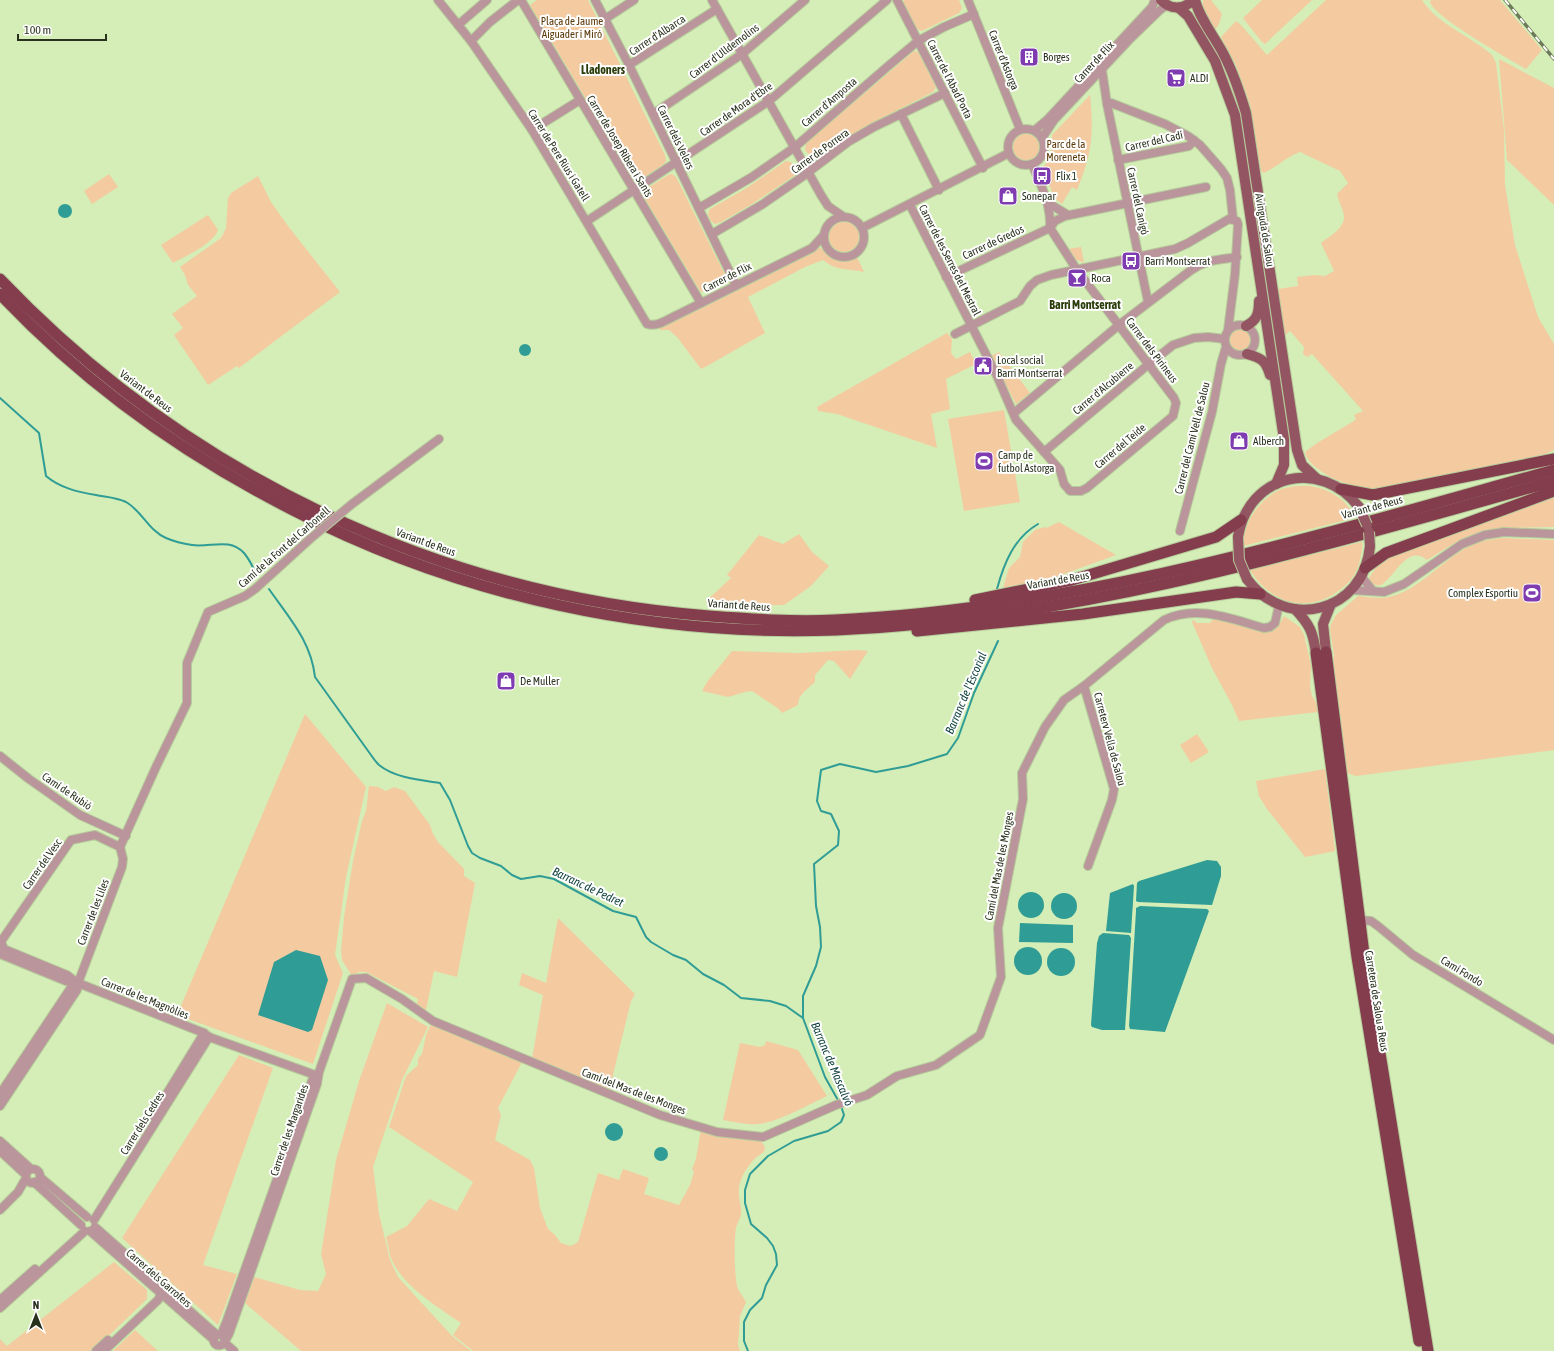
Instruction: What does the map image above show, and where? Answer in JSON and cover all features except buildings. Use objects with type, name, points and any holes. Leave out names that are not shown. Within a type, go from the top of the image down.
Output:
[{"type":"highway","name":"Variant de Reus","points":[[0,279],[65,342],[114,384],[162,419],[210,452],[269,486],[338,521],[399,546],[476,573],[534,589],[605,604],[664,612],[771,620],[833,620],[895,616],[973,607],[1076,591],[1218,560],[1379,519],[1554,470]]},
{"type":"highway","name":"Variant de Reus","points":[[0,294],[59,351],[108,392],[156,428],[205,461],[264,496],[332,530],[397,557],[472,583],[531,599],[602,614],[662,623],[772,630],[850,629],[897,626],[975,617],[1086,599],[1220,571],[1389,527],[1554,481]]},
{"type":"highway","points":[[1341,489],[1373,495],[1554,459]]},
{"type":"highway","points":[[1363,572],[1386,553],[1554,491]]},
{"type":"highway","points":[[771,620],[894,610],[972,600],[1072,580],[1216,537],[1242,520]]},
{"type":"highway","points":[[850,629],[863,634],[898,633],[1083,614],[1236,592],[1260,594]]},
{"type":"highway","points":[[1321,653],[1364,954],[1428,1351]]},
{"type":"highway","name":"Carretera de Salou a Reus","points":[[1321,653],[1357,956],[1420,1351]]},
{"type":"main road","points":[[1164,3],[1179,8],[1195,3]]},
{"type":"main road","name":"Avinguda de Salou","points":[[1195,3],[1236,80],[1246,113],[1294,435],[1302,465],[1316,479]]},
{"type":"main road","name":"Avinguda de Salou","points":[[1179,8],[1188,16],[1215,60],[1235,115],[1284,439],[1284,465],[1276,484]]},
{"type":"main road","points":[[1242,325],[1252,322],[1258,316],[1260,277]]},
{"type":"main road","points":[[1248,354],[1258,356],[1265,362],[1279,401]]},
{"type":"main road","points":[[1295,478],[1316,479],[1341,489],[1354,500],[1359,507],[1367,525],[1370,546],[1363,572],[1351,590],[1331,604],[1314,609],[1295,609],[1279,605],[1260,594],[1248,579],[1239,560],[1238,537],[1242,520],[1254,500],[1264,491],[1276,484],[1295,478]]},
{"type":"main road","points":[[1321,653],[1323,624],[1331,604]]},
{"type":"main road","points":[[1295,609],[1304,619],[1314,636],[1321,653]]},
{"type":"street","name":"Carrer de Pere Rius i Gatell","points":[[438,0],[471,41],[532,130],[643,318],[647,324],[652,325]]},
{"type":"street","points":[[458,25],[487,0]]},
{"type":"street","points":[[471,41],[490,22],[520,0]]},
{"type":"street","name":"Carrer de Josep Ribera i Sants","points":[[520,0],[701,303]]},
{"type":"street","name":"Carrer dels Velers","points":[[595,0],[629,65],[736,285]]},
{"type":"street","points":[[605,19],[634,0]]},
{"type":"street","points":[[712,0],[809,171],[821,195],[828,206],[844,217]]},
{"type":"street","name":"Carrer de Mora d'Ebre","points":[[587,221],[769,101],[887,0]]},
{"type":"street","name":"Carrer de l'Abad Porta","points":[[897,0],[983,168]]},
{"type":"street","name":"Carrer d'Astorga","points":[[968,0],[1020,129]]},
{"type":"street","name":"Carrer de Flix","points":[[1035,130],[1048,119],[1150,10],[1155,0]]},
{"type":"street","name":"Carrer d'Ulldemolins","points":[[653,114],[742,54],[802,1]]},
{"type":"street","name":"Carrer de Flix","points":[[1042,138],[1051,124],[1160,10],[1164,3]]},
{"type":"street","name":"Carrer d'Albarca","points":[[629,65],[717,10]]},
{"type":"street","name":"Carrer d'Amposta","points":[[699,208],[752,177],[795,146],[918,41],[944,27],[974,14]]},
{"type":"street","name":"Carrer del Canigó","points":[[1102,70],[1118,160],[1148,302]]},
{"type":"street","points":[[1089,83],[1097,84],[1105,93]]},
{"type":"street","name":"Carrer de Porrera","points":[[712,234],[763,204],[802,178],[848,142],[874,127],[945,93]]},
{"type":"street","points":[[532,130],[580,100]]},
{"type":"street","points":[[1107,104],[1111,103],[1146,116],[1188,136],[1212,158],[1226,178],[1230,190],[1235,220],[1237,257],[1230,310],[1227,346],[1236,355],[1242,356],[1248,354],[1254,347],[1256,340],[1254,333],[1234,321],[1230,310]]},
{"type":"street","points":[[901,114],[939,190]]},
{"type":"street","points":[[1027,128],[1035,130],[1042,138],[1044,152],[1040,158],[1032,164],[1022,165],[1012,159],[1009,153],[1007,147],[1009,139],[1014,132],[1020,129],[1027,128]]},
{"type":"street","name":"Carrer del Cadí","points":[[1118,160],[1189,146],[1194,140]]},
{"type":"street","points":[[862,228],[983,168],[1009,153]]},
{"type":"street","points":[[1032,164],[1048,203],[1050,228]]},
{"type":"street","points":[[1048,203],[1068,215],[1206,187]]},
{"type":"street","points":[[821,195],[830,222]]},
{"type":"street","name":"Carrer de les Serres del Mestral","points":[[910,205],[972,325],[997,376],[1016,420],[1060,470],[1064,484],[1070,491],[1074,492]]},
{"type":"street","name":"Carrer de Gredos","points":[[946,277],[1050,228],[1055,221],[1068,215]]},
{"type":"street","points":[[839,217],[844,217],[853,219],[858,223],[864,234],[863,243],[859,250],[844,257],[836,255],[826,247],[824,235],[830,222],[839,217]]},
{"type":"street","points":[[955,334],[1020,300],[1030,286],[1037,280],[1051,275],[1175,249],[1229,219],[1235,220]]},
{"type":"street","name":"Carrer dels Pirineus","points":[[1050,228],[1077,270],[1174,398],[1176,409]]},
{"type":"street","name":"Carrer de Flix","points":[[652,325],[674,317],[812,248],[824,235]]},
{"type":"street","name":"Carrer de Flix","points":[[812,248],[826,247]]},
{"type":"street","points":[[1014,413],[1119,324],[1199,264],[1209,260],[1237,257]]},
{"type":"street","points":[[1228,330],[1235,326],[1242,325]]},
{"type":"street","name":"Carrer d'Alcubierre","points":[[1044,452],[1149,364],[1173,346],[1194,338],[1208,337],[1227,346]]},
{"type":"street","name":"Carrer del Camí Vell de Salou","points":[[1180,531],[1212,412],[1221,364],[1227,346]]},
{"type":"street","name":"Carrer del Teide","points":[[1074,492],[1087,488],[1173,416],[1176,409]]},
{"type":"street","name":"Camí de la Font del Carbonell","points":[[120,848],[156,767],[187,703],[187,663],[208,612],[245,596],[255,589],[310,539],[352,504],[439,439]]},
{"type":"street","points":[[1351,590],[1384,592],[1404,584],[1462,544],[1485,535],[1504,532],[1554,534]]},
{"type":"street","points":[[1363,572],[1374,591]]},
{"type":"street","name":"Camí del Mas de les Monges","points":[[402,999],[433,1021],[660,1115],[717,1132],[763,1137],[836,1105],[867,1095],[897,1076],[936,1065],[980,1035],[1001,978],[998,928],[1023,799],[1022,773],[1045,727],[1064,700],[1084,686],[1164,620],[1174,615],[1200,612],[1212,613],[1264,628],[1270,627],[1275,623],[1279,605]]},
{"type":"street","name":"Carreterv Vella de Salou","points":[[1084,686],[1114,789],[1112,800],[1088,866]]},
{"type":"street","name":"Camí de Rubió","points":[[0,756],[29,779],[80,815],[126,836]]},
{"type":"street","name":"Carrer del Vesc","points":[[1,942],[71,840],[95,835],[120,848]]},
{"type":"street","name":"Carrer de les Liles","points":[[0,1106],[77,990],[78,983],[122,868],[123,859],[120,848]]},
{"type":"street","name":"Camí Fondo","points":[[1360,920],[1370,921],[1413,955],[1554,1040]]},
{"type":"street","name":"Carrer de les Magnòlies","points":[[1,942],[4,949],[67,975],[78,983]]},
{"type":"street","name":"Carrer de les Magnòlies","points":[[0,954],[66,981],[78,983],[206,1035],[212,1033],[317,1074]]},
{"type":"street","name":"Carrer de les Margarides","points":[[221,1341],[229,1334],[315,1092],[317,1074],[352,979],[366,978],[402,999]]},
{"type":"street","points":[[0,1094],[72,986],[78,983]]},
{"type":"street","name":"Carrer dels Cedres","points":[[0,1308],[88,1225],[206,1035]]},
{"type":"street","name":"Carrer dels Garrofers","points":[[0,1141],[31,1177]]},
{"type":"street","name":"Carrer dels Garrofers","points":[[0,1151],[88,1225],[159,1290],[234,1351]]},
{"type":"street","points":[[0,1210],[31,1177]]},
{"type":"street","name":"Carrer dels Cedres","points":[[0,1300],[88,1225]]},
{"type":"street","points":[[96,1351],[151,1300],[159,1290]]},
{"type":"street","points":[[104,1351],[158,1300],[159,1290]]},
{"type":"green space","name":"Plaça de Jaume Aiguader i Miró","points":[[537,0],[588,0],[665,155],[666,161],[664,164],[640,180],[633,178],[530,5]]},
{"type":"green space","points":[[904,0],[959,0],[962,8],[959,13],[922,31],[917,29],[903,2]]},
{"type":"green space","points":[[1203,0],[1211,0],[1222,14],[1219,24],[1215,30],[1203,8]]},
{"type":"green space","points":[[1262,0],[1312,0],[1265,44],[1243,18]]},
{"type":"green space","points":[[1326,0],[1422,0],[1437,16],[1492,55],[1496,63],[1504,130],[1505,185],[1515,245],[1538,317],[1554,344],[1554,450],[1545,454],[1455,474],[1382,488],[1360,487],[1341,482],[1322,472],[1308,459],[1305,452],[1354,421],[1356,419],[1354,415],[1363,411],[1312,354],[1307,357],[1303,354],[1304,347],[1290,331],[1284,336],[1278,289],[1298,286],[1297,277],[1314,275],[1325,276],[1334,271],[1321,243],[1336,232],[1344,220],[1343,211],[1337,194],[1348,183],[1340,171],[1300,152],[1264,173],[1261,171],[1250,105],[1236,65],[1221,37],[1236,21],[1267,55]]},
{"type":"green space","points":[[1431,0],[1500,0],[1542,50],[1526,69],[1489,47],[1444,17],[1435,9],[1430,2]]},
{"type":"green space","points":[[914,51],[918,52],[936,87],[933,92],[868,125],[816,159],[811,157],[805,150],[806,143]]},
{"type":"green space","points":[[1499,59],[1554,88],[1554,205],[1507,160]]},
{"type":"green space","name":"Parc de la Moreneta","points":[[1090,95],[1092,133],[1089,154],[1077,190],[1072,187],[1062,204],[1054,198],[1043,167],[1051,154],[1052,135]]},
{"type":"green space","points":[[1026,134],[1035,138],[1039,147],[1035,156],[1026,160],[1017,156],[1013,147],[1017,138]]},
{"type":"green space","points":[[786,161],[792,163],[794,166],[796,172],[794,176],[752,204],[721,222],[715,224],[710,220],[708,214],[710,209],[745,189]]},
{"type":"green space","points":[[109,174],[118,187],[92,204],[84,191]]},
{"type":"green space","points":[[672,174],[676,177],[726,277],[725,284],[706,292],[700,291],[644,197],[646,189]]},
{"type":"green space","points":[[258,176],[271,202],[340,292],[239,368],[237,366],[208,385],[174,335],[183,328],[172,314],[197,296],[188,285],[185,275],[180,267],[221,238],[226,228],[228,198],[231,193]]},
{"type":"green space","points":[[208,215],[218,230],[215,235],[205,245],[173,263],[161,245]]},
{"type":"green space","points":[[844,222],[850,223],[858,231],[858,243],[850,251],[844,252],[838,251],[830,243],[829,237],[830,231],[838,223]]},
{"type":"green space","points":[[1081,247],[1084,263],[1075,259],[1068,249]]},
{"type":"green space","points":[[819,248],[840,259],[857,257],[864,272],[838,268],[823,260],[805,267],[748,297],[765,333],[707,366],[701,369],[677,337],[669,330],[660,330],[659,327]]},
{"type":"green space","points":[[1240,329],[1248,332],[1251,340],[1248,348],[1240,351],[1232,348],[1229,340],[1232,332]]},
{"type":"green space","points":[[947,333],[952,339],[951,353],[956,359],[970,352],[976,364],[946,379],[950,409],[931,414],[937,448],[837,414],[818,411],[817,407]]},
{"type":"green space","points":[[999,352],[1030,393],[1016,404],[991,356]]},
{"type":"green space","name":"Camp de futbol Astorga","points":[[1004,410],[1020,502],[964,511],[948,419]]},
{"type":"green space","points":[[1296,486],[1313,486],[1333,494],[1344,502],[1352,512],[1354,518],[1243,546],[1249,521],[1263,501],[1277,491]]},
{"type":"green space","points":[[1554,496],[1554,527],[1511,528],[1479,533],[1457,542],[1427,560],[1420,556],[1413,556],[1402,563],[1381,585],[1370,582],[1369,578],[1377,566],[1385,559]]},
{"type":"green space","points":[[1059,522],[1116,555],[1053,578],[1003,588],[1009,568],[1020,557],[1023,542],[1035,530],[1046,528]]},
{"type":"green space","points":[[799,534],[812,552],[829,566],[811,586],[784,605],[746,606],[705,602],[731,578],[727,575],[759,535],[783,544]]},
{"type":"green space","points":[[1503,538],[1554,540],[1554,750],[1356,776],[1347,773],[1333,668],[1334,654],[1330,630],[1331,624],[1336,615],[1358,596],[1385,598],[1401,593],[1423,580],[1464,549],[1479,542]]},
{"type":"green space","points":[[1362,542],[1359,565],[1352,578],[1337,592],[1325,599],[1313,602],[1301,603],[1278,597],[1258,581],[1250,570]]},
{"type":"green space","points":[[1284,616],[1300,627],[1304,635],[1311,665],[1310,687],[1312,696],[1317,704],[1318,712],[1239,721],[1212,668],[1192,622],[1193,620],[1197,623],[1210,623],[1215,617],[1267,631],[1278,627]]},
{"type":"green space","points":[[858,650],[868,651],[850,679],[834,661],[828,660],[815,675],[815,682],[802,695],[798,701],[798,705],[782,713],[779,709],[752,691],[728,697],[702,691],[707,682],[732,651],[800,653]]},
{"type":"green space","points":[[305,714],[366,787],[346,877],[335,955],[343,973],[313,1064],[177,1015]]},
{"type":"green space","points":[[1197,734],[1209,752],[1191,763],[1180,745]]},
{"type":"green space","points":[[1325,769],[1335,851],[1305,857],[1267,809],[1259,796],[1256,781]]},
{"type":"green space","points":[[369,786],[378,787],[386,791],[394,787],[405,791],[430,825],[438,842],[464,869],[464,876],[475,883],[457,977],[434,971],[425,1015],[416,1008],[418,999],[366,972],[359,972],[352,976],[342,960],[341,951],[344,917],[353,861],[362,821],[366,811]]},
{"type":"green space","points":[[558,918],[635,994],[631,1001],[609,1091],[532,1059],[543,995],[519,985],[522,973],[546,983]]},
{"type":"green space","points":[[387,1003],[428,1027],[402,1080],[373,1167],[379,1214],[390,1260],[398,1277],[453,1337],[471,1351],[301,1351],[245,1303],[254,1277],[300,1290],[318,1291],[326,1274],[321,1254],[336,1160],[359,1081]]},
{"type":"green space","points":[[432,1022],[523,1060],[498,1108],[501,1115],[495,1140],[530,1160],[534,1168],[540,1208],[548,1229],[561,1243],[571,1246],[578,1242],[598,1173],[619,1180],[623,1169],[649,1178],[644,1194],[679,1205],[690,1185],[694,1172],[692,1169],[696,1159],[701,1129],[761,1141],[765,1147],[764,1152],[750,1164],[743,1176],[739,1189],[741,1211],[735,1233],[735,1268],[738,1289],[746,1302],[740,1316],[738,1345],[740,1351],[473,1351],[453,1335],[461,1323],[432,1303],[403,1278],[391,1258],[386,1237],[407,1226],[429,1199],[457,1211],[473,1182],[389,1127],[406,1076],[418,1065],[418,1058],[422,1054],[426,1035]]},
{"type":"green space","points":[[766,1041],[798,1050],[827,1096],[793,1113],[765,1123],[749,1124],[723,1120],[740,1043],[760,1047],[765,1045]]},
{"type":"green space","points":[[239,1055],[273,1068],[203,1265],[237,1274],[218,1325],[122,1238]]},
{"type":"green space","points":[[114,1262],[147,1290],[147,1299],[93,1351],[0,1351],[0,1339],[7,1346]]},
{"type":"green space","points":[[135,1330],[158,1351],[113,1351]]},
{"type":"water","points":[[62,204],[68,204],[72,208],[72,214],[68,218],[62,218],[58,214],[58,208]]},
{"type":"water","points":[[523,344],[527,344],[531,350],[527,356],[523,356],[519,352],[519,348]]},
{"type":"water","points":[[1207,860],[1217,861],[1221,867],[1221,876],[1212,905],[1136,901],[1137,883],[1139,881]]},
{"type":"water","points":[[1133,884],[1131,933],[1106,931],[1110,893]]},
{"type":"water","points":[[1031,892],[1041,895],[1044,905],[1041,915],[1031,918],[1021,915],[1018,905],[1021,895]]},
{"type":"water","points":[[1064,893],[1073,897],[1077,906],[1073,915],[1064,919],[1055,915],[1051,906],[1055,897]]},
{"type":"water","points":[[1140,906],[1207,909],[1209,911],[1165,1032],[1130,1029],[1129,1026],[1136,908]]},
{"type":"water","points":[[1020,923],[1073,925],[1073,943],[1019,942]]},
{"type":"water","points":[[1103,933],[1129,935],[1131,938],[1125,1030],[1102,1030],[1092,1027],[1091,1025],[1097,943],[1099,936]]},
{"type":"water","points":[[1028,947],[1038,951],[1042,961],[1038,971],[1028,975],[1018,971],[1014,961],[1018,951]]},
{"type":"water","points":[[1061,948],[1071,952],[1075,962],[1071,972],[1061,976],[1051,972],[1047,962],[1051,952]]},
{"type":"water","points":[[296,950],[320,956],[328,980],[312,1030],[308,1032],[258,1015],[274,962]]},
{"type":"water","points":[[610,1123],[618,1123],[623,1128],[621,1139],[618,1141],[610,1141],[605,1136],[605,1128]]},
{"type":"water","points":[[661,1147],[666,1149],[668,1154],[666,1159],[661,1161],[656,1159],[654,1154],[656,1149]]},
{"type":"waterway","name":"Barranc de Pedret","points":[[0,398],[39,433],[46,476],[51,480],[57,484],[76,491],[122,500],[137,510],[155,531],[169,539],[199,546],[219,544],[232,545],[244,553],[256,574]]},
{"type":"waterway","name":"Barranc de l'Escorial","points":[[997,589],[1003,570],[1016,544],[1022,536],[1038,524]]},
{"type":"waterway","name":"Barranc de Pedret","points":[[269,589],[304,641],[313,664],[315,677],[375,760],[385,769],[400,776],[440,783],[450,800],[472,853],[480,858],[501,866],[512,875],[521,879],[540,876],[554,879],[613,911],[636,917],[646,937],[651,942],[673,955],[686,960],[703,974],[724,985],[741,998],[770,1001],[786,1006],[803,1018]]},
{"type":"waterway","name":"Barranc de l'Escorial","points":[[839,1102],[825,1077],[803,1018],[803,996],[816,966],[821,947],[820,927],[816,906],[814,864],[838,845],[839,831],[831,814],[821,811],[817,801],[821,770],[840,764],[876,772],[908,766],[947,754],[958,738],[974,693],[998,641]]},
{"type":"waterway","name":"Barranc de Mascalvó","points":[[748,1351],[744,1341],[744,1322],[750,1310],[762,1298],[766,1285],[777,1265],[776,1254],[773,1246],[767,1238],[751,1224],[745,1203],[745,1190],[750,1174],[768,1156],[794,1141],[828,1131],[841,1122],[844,1115],[841,1106]]},
{"type":"railway","points":[[1505,0],[1554,59]]},
{"type":"place","name":"Borges","points":[[1029,57]]},
{"type":"place","name":"ALDI","points":[[1176,78]]},
{"type":"place","name":"Flix 1","points":[[1042,176]]},
{"type":"place","name":"Sonepar","points":[[1008,196]]},
{"type":"place","name":"Barri Montserrat","points":[[1131,261]]},
{"type":"place","name":"Roca","points":[[1077,278]]},
{"type":"place","name":"Local social Barri Montserrat","points":[[983,366]]},
{"type":"place","name":"Alberch","points":[[1239,441]]},
{"type":"place","name":"Camp de futbol Astorga","points":[[984,461]]},
{"type":"place","name":"Complex Esportiu","points":[[1532,593]]},
{"type":"place","name":"De Muller","points":[[506,681]]},
{"type":"district","name":"Lladoners","points":[[603,70]]},
{"type":"district","name":"Barri Montserrat","points":[[1085,305]]}]
